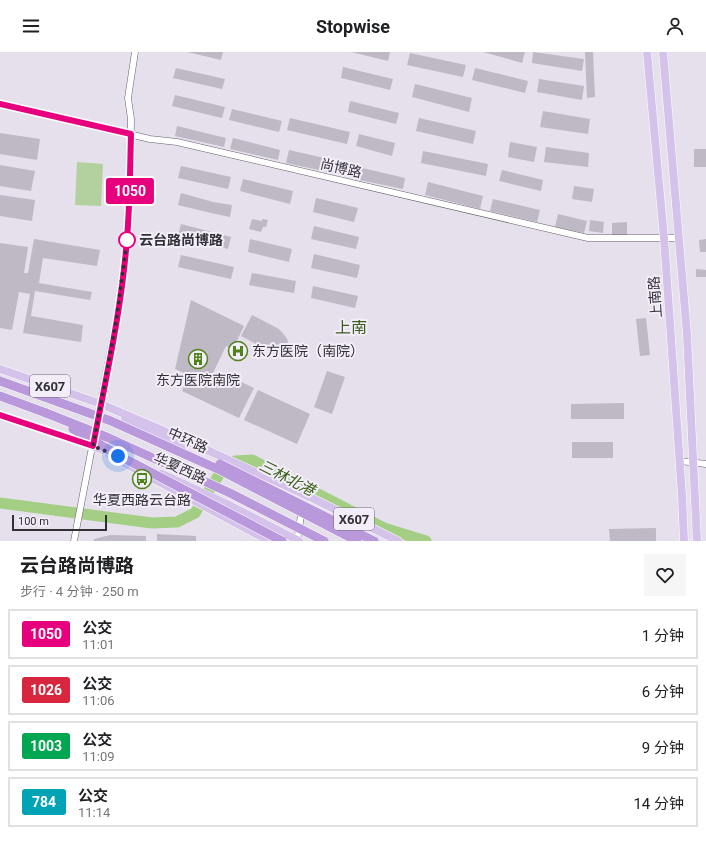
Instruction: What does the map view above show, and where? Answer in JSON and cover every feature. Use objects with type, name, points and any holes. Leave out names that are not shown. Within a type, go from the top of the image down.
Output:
[{"type":"highway","name":"中环路","points":[[0,381],[111,421],[222,471],[357,541]]},
{"type":"highway","points":[[0,396],[109,438],[159,460],[230,493],[324,541]]},
{"type":"highway","points":[[46,413],[116,454],[282,541]]},
{"type":"highway","points":[[111,421],[172,443],[231,469],[374,541]]},
{"type":"main road","name":"上南路","points":[[648,52],[664,238],[680,461],[684,541]]},
{"type":"main road","name":"上南路","points":[[663,52],[687,334],[694,463],[696,541]]},
{"type":"main road","name":"华夏西路","points":[[0,368],[101,404],[185,440],[310,497],[398,541]]},
{"type":"main road","name":"华夏西路","points":[[101,404],[142,429],[232,472],[364,541]]},
{"type":"main road","name":"华夏西路","points":[[0,415],[93,446],[169,477],[231,506],[298,541]]},
{"type":"main road","points":[[93,446],[269,541]]},
{"type":"street","points":[[74,541],[116,322],[127,239],[131,134],[131,119],[128,98],[135,52]]},
{"type":"street","name":"尚博路","points":[[0,104],[150,139],[177,142],[588,238],[679,238]]},
{"type":"street","points":[[680,461],[706,464]]},
{"type":"street","points":[[298,541],[302,509]]},
{"type":"green space","points":[[77,162],[103,164],[101,206],[75,205]]},
{"type":"building","points":[[187,52],[223,52],[221,60]]},
{"type":"building","points":[[351,52],[390,52],[388,61]]},
{"type":"building","points":[[483,52],[525,52],[522,63]]},
{"type":"building","points":[[533,52],[584,59],[582,71],[532,63]]},
{"type":"building","points":[[585,52],[593,52],[595,97],[587,98]]},
{"type":"building","points":[[410,53],[466,65],[463,77],[407,65]]},
{"type":"building","points":[[343,67],[393,79],[390,90],[341,78]]},
{"type":"building","points":[[176,68],[225,79],[222,89],[173,78]]},
{"type":"building","points":[[475,68],[528,81],[525,93],[472,80]]},
{"type":"building","points":[[539,79],[584,86],[582,100],[537,92]]},
{"type":"building","points":[[415,84],[472,98],[469,112],[412,97]]},
{"type":"building","points":[[175,95],[225,107],[222,118],[172,106]]},
{"type":"building","points":[[350,101],[399,113],[396,124],[348,112]]},
{"type":"building","points":[[232,109],[282,121],[279,132],[229,120]]},
{"type":"building","points":[[543,111],[590,119],[588,134],[540,127]]},
{"type":"building","points":[[290,118],[350,132],[347,144],[287,130]]},
{"type":"building","points":[[419,118],[476,131],[473,144],[416,131]]},
{"type":"building","points":[[177,126],[226,138],[224,147],[175,136]]},
{"type":"building","points":[[0,133],[40,139],[37,160],[0,154]]},
{"type":"building","points":[[359,134],[395,143],[392,156],[356,146]]},
{"type":"building","points":[[233,138],[280,150],[278,160],[230,149]]},
{"type":"building","points":[[510,142],[537,147],[534,162],[508,157]]},
{"type":"building","points":[[546,147],[589,153],[588,167],[544,162]]},
{"type":"building","points":[[694,149],[706,149],[706,167],[694,167]]},
{"type":"building","points":[[289,150],[350,164],[347,176],[286,163]]},
{"type":"building","points":[[423,151],[488,164],[486,176],[421,163]]},
{"type":"building","points":[[0,165],[35,171],[31,191],[0,186]]},
{"type":"building","points":[[181,166],[231,177],[228,189],[178,178]]},
{"type":"building","points":[[358,167],[405,178],[403,189],[355,179]]},
{"type":"building","points":[[502,170],[543,180],[541,191],[499,181]]},
{"type":"building","points":[[243,179],[293,191],[290,204],[240,191]]},
{"type":"building","points":[[428,182],[483,196],[480,209],[425,195]]},
{"type":"building","points":[[574,186],[594,189],[592,202],[572,199]]},
{"type":"building","points":[[181,193],[213,202],[232,205],[230,217],[178,205]]},
{"type":"building","points":[[0,195],[35,200],[32,221],[0,216]]},
{"type":"building","points":[[316,198],[358,208],[354,222],[313,212]]},
{"type":"building","points":[[493,199],[540,210],[537,222],[490,211]]},
{"type":"building","points":[[558,214],[587,221],[584,233],[555,227]]},
{"type":"building","points":[[252,219],[262,221],[262,219],[268,220],[266,227],[263,227],[261,232],[249,229]]},
{"type":"building","points":[[590,220],[604,222],[603,233],[589,231]]},
{"type":"building","points":[[627,222],[627,235],[612,236],[612,223]]},
{"type":"building","points":[[181,224],[231,237],[228,249],[178,235]]},
{"type":"building","points":[[314,226],[359,237],[356,249],[311,239]]},
{"type":"building","points":[[34,239],[100,250],[97,266],[43,258],[39,283],[92,292],[90,300],[35,291],[31,316],[83,325],[81,342],[23,333],[30,294],[19,292],[12,330],[0,328],[0,243],[28,247],[24,273],[28,273]]},
{"type":"building","points":[[250,239],[292,249],[289,262],[248,252]]},
{"type":"building","points":[[706,239],[706,252],[700,252],[699,240]]},
{"type":"building","points":[[314,254],[360,265],[357,278],[311,268]]},
{"type":"building","points":[[181,255],[234,267],[231,279],[178,267]]},
{"type":"building","points":[[696,269],[706,270],[706,277],[696,277]]},
{"type":"building","points":[[252,273],[296,281],[294,293],[249,285]]},
{"type":"building","points":[[313,286],[358,296],[355,308],[311,298]]},
{"type":"building","name":"东方医院南院","points":[[191,300],[244,326],[233,349],[226,346],[213,373],[233,384],[237,380],[254,388],[239,418],[182,391],[188,375],[175,369]]},
{"type":"building","points":[[252,315],[279,329],[286,337],[288,341],[282,358],[241,336]]},
{"type":"building","points":[[646,318],[650,355],[640,356],[636,319]]},
{"type":"building","points":[[327,371],[345,377],[332,414],[314,407]]},
{"type":"building","points":[[258,390],[310,414],[297,444],[244,420]]},
{"type":"building","points":[[624,403],[624,419],[571,419],[571,404]]},
{"type":"building","points":[[572,442],[613,442],[613,458],[572,458]]},
{"type":"building","points":[[656,528],[656,541],[610,541],[609,529]]},
{"type":"building","points":[[157,534],[196,536],[196,541],[157,541]]},
{"type":"building","points":[[110,535],[146,536],[146,541],[94,541],[94,539]]},
{"type":"waterway","name":"三林北港","points":[[0,503],[152,523],[177,522],[195,513],[222,470],[235,461],[252,460],[384,528],[426,541]]},
{"type":"bus line","name":"1050","points":[[0,104],[131,134],[129,217],[123,279],[93,446],[0,415]]},
{"type":"place","name":"云台路尚博路","points":[[127,240]]},
{"type":"place","name":"东方医院（南院）","points":[[238,351]]},
{"type":"place","name":"东方医院南院","points":[[198,359]]},
{"type":"place","name":"华夏西路云台路","points":[[142,479]]},
{"type":"district","name":"上南","points":[[351,327]]},
{"type":"route","points":[[118,456],[93,446],[116,322],[123,279],[127,240]]}]
